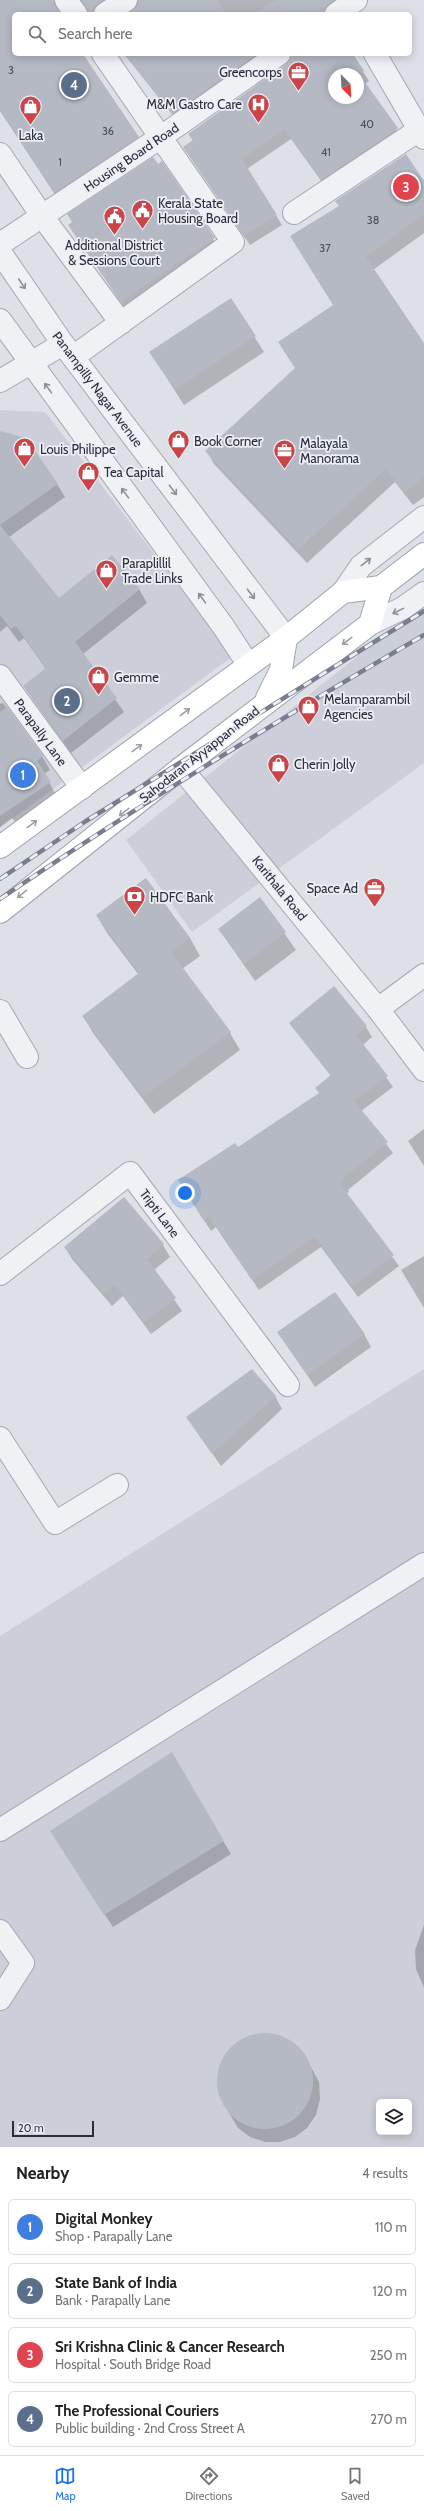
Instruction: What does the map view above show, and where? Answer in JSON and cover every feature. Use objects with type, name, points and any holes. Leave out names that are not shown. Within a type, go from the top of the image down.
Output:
[{"type":"main road","points":[[0,847],[82,788],[248,664],[286,638],[343,592],[381,587],[424,554]]},
{"type":"main road","points":[[370,624],[381,587]]},
{"type":"main road","name":"Sahodaran Ayyappan Road","points":[[0,912],[181,768],[370,624]]},
{"type":"main road","points":[[265,703],[281,670],[286,638]]},
{"type":"street","points":[[66,0],[75,12]]},
{"type":"street","points":[[108,12],[126,0]]},
{"type":"street","points":[[0,382],[30,364],[68,350],[121,323],[233,242],[104,56]]},
{"type":"street","name":"Housing Board Road","points":[[0,244],[161,137],[276,56]]},
{"type":"street","points":[[294,214],[422,134],[376,56]]},
{"type":"street","points":[[0,154],[42,216],[121,323]]},
{"type":"street","name":"Panampilly Nagar Avenue","points":[[0,252],[68,350],[286,638]]},
{"type":"street","points":[[0,320],[30,364],[223,626],[248,664]]},
{"type":"street","points":[[343,592],[361,566],[424,517]]},
{"type":"street","points":[[370,624],[404,608],[424,593]]},
{"type":"street","name":"Parapally Lane","points":[[0,676],[82,788]]},
{"type":"street","name":"Karithala Road","points":[[181,768],[378,1009],[424,1070]]},
{"type":"street","points":[[378,1009],[424,975]]},
{"type":"street","points":[[0,1011],[27,1057]]},
{"type":"street","name":"Tripti Lane","points":[[0,1274],[130,1172],[288,1385]]},
{"type":"street","points":[[0,1438],[55,1522],[117,1485]]},
{"type":"street","points":[[3,1822],[424,1564]]},
{"type":"street","points":[[0,1931],[24,1963],[0,1999]]},
{"type":"shaded area","points":[[0,410],[45,412],[233,656],[0,828]]},
{"type":"shaded area","points":[[424,609],[424,763],[192,932],[126,840],[359,655]]},
{"type":"shaded area","points":[[424,1369],[424,2147],[0,2147],[0,1636]]},
{"type":"building","points":[[0,0],[54,0],[60,12],[12,12],[12,56],[84,56],[139,137],[54,193],[0,109]]},
{"type":"building","points":[[82,0],[103,0],[94,8],[93,12],[90,10],[88,12]]},
{"type":"building","points":[[138,0],[217,0],[226,12],[130,12],[137,6]]},
{"type":"building","points":[[275,0],[334,0],[325,8],[324,12],[255,12]]},
{"type":"building","points":[[127,56],[254,56],[172,114]]},
{"type":"building","points":[[290,56],[354,56],[362,68],[328,68],[328,104],[364,104],[364,81],[398,128],[321,180],[285,129],[242,159],[277,215],[244,236],[183,147],[193,140],[188,134],[286,64]]},
{"type":"building","points":[[406,154],[424,181],[424,214],[366,257],[424,343],[424,477],[405,493],[386,469],[298,550],[205,451],[295,368],[278,342],[333,305],[290,236],[339,206],[335,201]]},
{"type":"building","name":"Kerala State Housing Board","points":[[153,157],[158,164],[162,161],[215,238],[121,302],[68,225],[72,222],[67,214]]},
{"type":"building","points":[[231,298],[256,336],[175,390],[149,352]]},
{"type":"building","points":[[0,431],[26,438],[58,484],[0,525]]},
{"type":"building","points":[[0,525],[59,598],[112,555],[140,589],[75,642],[117,698],[63,741],[24,685],[46,668],[16,626],[11,629],[0,615]]},
{"type":"building","points":[[7,707],[43,756],[37,761],[51,782],[0,816],[0,712]]},
{"type":"building","points":[[146,878],[190,938],[171,952],[231,1032],[143,1097],[82,1016],[139,973],[96,915]]},
{"type":"building","points":[[260,897],[286,932],[244,964],[218,929]]},
{"type":"building","points":[[334,986],[367,1026],[356,1035],[388,1076],[354,1101],[388,1142],[342,1179],[344,1181],[340,1184],[394,1255],[352,1287],[315,1237],[252,1280],[209,1217],[204,1221],[178,1180],[235,1143],[238,1147],[319,1093],[315,1088],[331,1075],[289,1023]]},
{"type":"building","points":[[124,1197],[164,1244],[147,1259],[176,1298],[144,1322],[115,1285],[104,1294],[64,1247]]},
{"type":"building","points":[[335,1292],[365,1334],[307,1375],[277,1332]]},
{"type":"building","points":[[252,1369],[276,1396],[212,1454],[186,1417]]},
{"type":"building","points":[[172,1752],[224,1841],[104,1915],[50,1831]]},
{"type":"building","points":[[265,2033],[283,2037],[292,2041],[299,2047],[305,2054],[309,2063],[313,2081],[309,2099],[305,2108],[299,2115],[292,2121],[283,2125],[265,2129],[247,2125],[238,2121],[231,2115],[225,2108],[221,2099],[217,2081],[221,2063],[225,2054],[231,2047],[238,2041],[247,2037]]},
{"type":"railway","points":[[0,879],[86,821],[424,611]]},
{"type":"railway","points":[[0,899],[157,796],[316,698],[424,635]]},
{"type":"place","name":"The Professional Couriers","points":[[74,85]]},
{"type":"place","name":"Greencorps","points":[[298,92]]},
{"type":"place","name":"M&M Gastro Care","points":[[258,124]]},
{"type":"place","name":"Laka","points":[[31,126]]},
{"type":"place","name":"Sri Krishna Clinic & Cancer Research","points":[[406,187]]},
{"type":"place","name":"Kerala State Housing Board","points":[[143,230]]},
{"type":"place","name":"Additional District & Sessions Court","points":[[114,236]]},
{"type":"place","name":"Book Corner","points":[[178,460]]},
{"type":"place","name":"Louis Philippe","points":[[24,468]]},
{"type":"place","name":"Malayala Manorama","points":[[284,470]]},
{"type":"place","name":"Tea Capital","points":[[89,492]]},
{"type":"place","name":"Paraplillil Trade Links","points":[[107,590]]},
{"type":"place","name":"Gemme","points":[[99,696]]},
{"type":"place","name":"State Bank of India","points":[[67,701]]},
{"type":"place","name":"Melamparambil Agencies","points":[[309,726]]},
{"type":"place","name":"Digital Monkey","points":[[23,775]]},
{"type":"place","name":"Cherin Jolly","points":[[279,784]]},
{"type":"place","name":"Space Ad","points":[[374,908]]},
{"type":"place","name":"HDFC Bank","points":[[135,916]]}]
